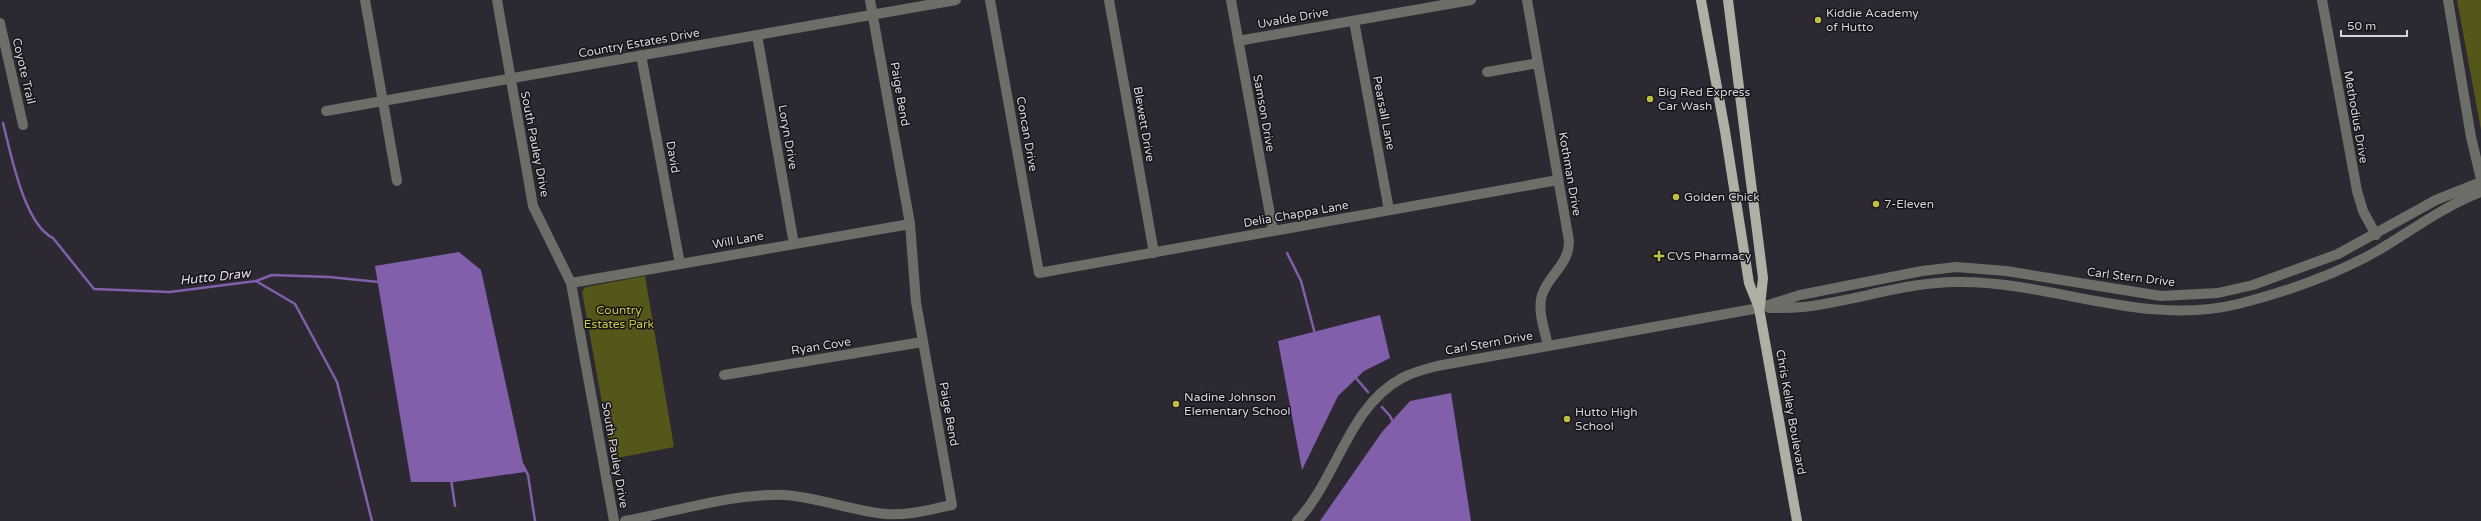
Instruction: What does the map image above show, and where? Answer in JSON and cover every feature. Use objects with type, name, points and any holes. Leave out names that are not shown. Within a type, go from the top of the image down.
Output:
[{"type":"main road","name":"Chris Kelley Boulevard","points":[[1700,0],[1725,131],[1749,283],[1759,308],[1797,521]]},
{"type":"main road","name":"Chris Kelley Boulevard","points":[[1728,0],[1763,278],[1759,308]]},
{"type":"street","points":[[365,0],[397,181]]},
{"type":"street","name":"South Pauley Drive","points":[[497,0],[534,206],[571,283],[614,521]]},
{"type":"street","name":"Paige Bend","points":[[625,521],[729,501],[768,496],[813,498],[886,514],[913,513],[952,505],[916,302],[910,224],[870,0]]},
{"type":"street","name":"Country Estates Drive","points":[[326,111],[956,0]]},
{"type":"street","name":"Concan Drive","points":[[990,0],[1039,273]]},
{"type":"street","name":"Blewett Drive","points":[[1109,0],[1154,253]]},
{"type":"street","name":"Samson Drive","points":[[1231,0],[1273,231]]},
{"type":"street","name":"Uvalde Drive","points":[[1238,41],[1471,0]]},
{"type":"street","name":"Kothman Drive","points":[[1527,0],[1558,180],[1568,250],[1566,260],[1542,296],[1541,310],[1548,346]]},
{"type":"street","name":"Methodius Drive","points":[[2322,0],[2357,191],[2363,211],[2376,235]]},
{"type":"street","points":[[2448,0],[2471,137],[2481,180]]},
{"type":"street","name":"Pearsall Lane","points":[[1354,21],[1389,210]]},
{"type":"street","name":"Coyote Trail","points":[[0,23],[23,125]]},
{"type":"street","name":"Loryn Drive","points":[[757,35],[794,244]]},
{"type":"street","name":"David","points":[[641,55],[680,264]]},
{"type":"street","points":[[1487,72],[1538,63]]},
{"type":"street","name":"Delia Chappa Lane","points":[[1039,273],[1558,180]]},
{"type":"street","name":"Carl Stern Drive","points":[[1297,521],[1311,504],[1372,402],[1403,378],[1437,366],[1759,308],[1800,295],[1922,271],[1956,267],[2006,271],[2141,294],[2180,297],[2201,295],[2253,285],[2332,256],[2376,235],[2430,204],[2481,180]]},
{"type":"street","name":"Carl Stern Drive","points":[[1759,308],[1802,307],[1924,285],[1959,282],[1990,284],[2148,310],[2193,310],[2221,307],[2266,296],[2346,266],[2481,192]]},
{"type":"street","name":"Will Lane","points":[[571,283],[910,224]]},
{"type":"street","name":"Ryan Cove","points":[[724,375],[922,342]]},
{"type":"green space","points":[[2457,0],[2481,0],[2481,130]]},
{"type":"green space","name":"Country Estates Park","points":[[645,276],[674,447],[612,459],[582,291],[586,287]]},
{"type":"shaded area","points":[[459,252],[481,270],[525,472],[454,482],[411,482],[375,266]]},
{"type":"shaded area","points":[[1380,315],[1390,358],[1364,371],[1338,396],[1302,470],[1278,341]]},
{"type":"shaded area","points":[[1451,393],[1471,521],[1320,521],[1382,432],[1410,401]]},
{"type":"waterway","name":"Hutto Draw","points":[[3,123],[20,187],[34,218],[43,230],[53,238],[94,289],[170,292],[256,281],[295,304],[337,382],[372,521]]},
{"type":"waterway","points":[[1287,253],[1301,281],[1315,334]]},
{"type":"waterway","points":[[256,281],[272,275],[329,277],[379,282]]},
{"type":"waterway","points":[[1355,377],[1368,392]]},
{"type":"waterway","points":[[1382,407],[1390,416],[1394,424]]},
{"type":"waterway","points":[[523,465],[528,475],[535,521]]},
{"type":"waterway","points":[[451,479],[455,506]]},
{"type":"place","name":"Kiddie Academy of Hutto","points":[[1818,20]]},
{"type":"place","name":"Big Red Express Car Wash","points":[[1650,99]]},
{"type":"place","name":"Golden Chick","points":[[1676,197]]},
{"type":"place","name":"7-Eleven","points":[[1876,204]]},
{"type":"place","name":"CVS Pharmacy","points":[[1659,256]]},
{"type":"place","name":"Nadine Johnson Elementary School","points":[[1176,404]]},
{"type":"place","name":"Hutto High School","points":[[1567,419]]}]
